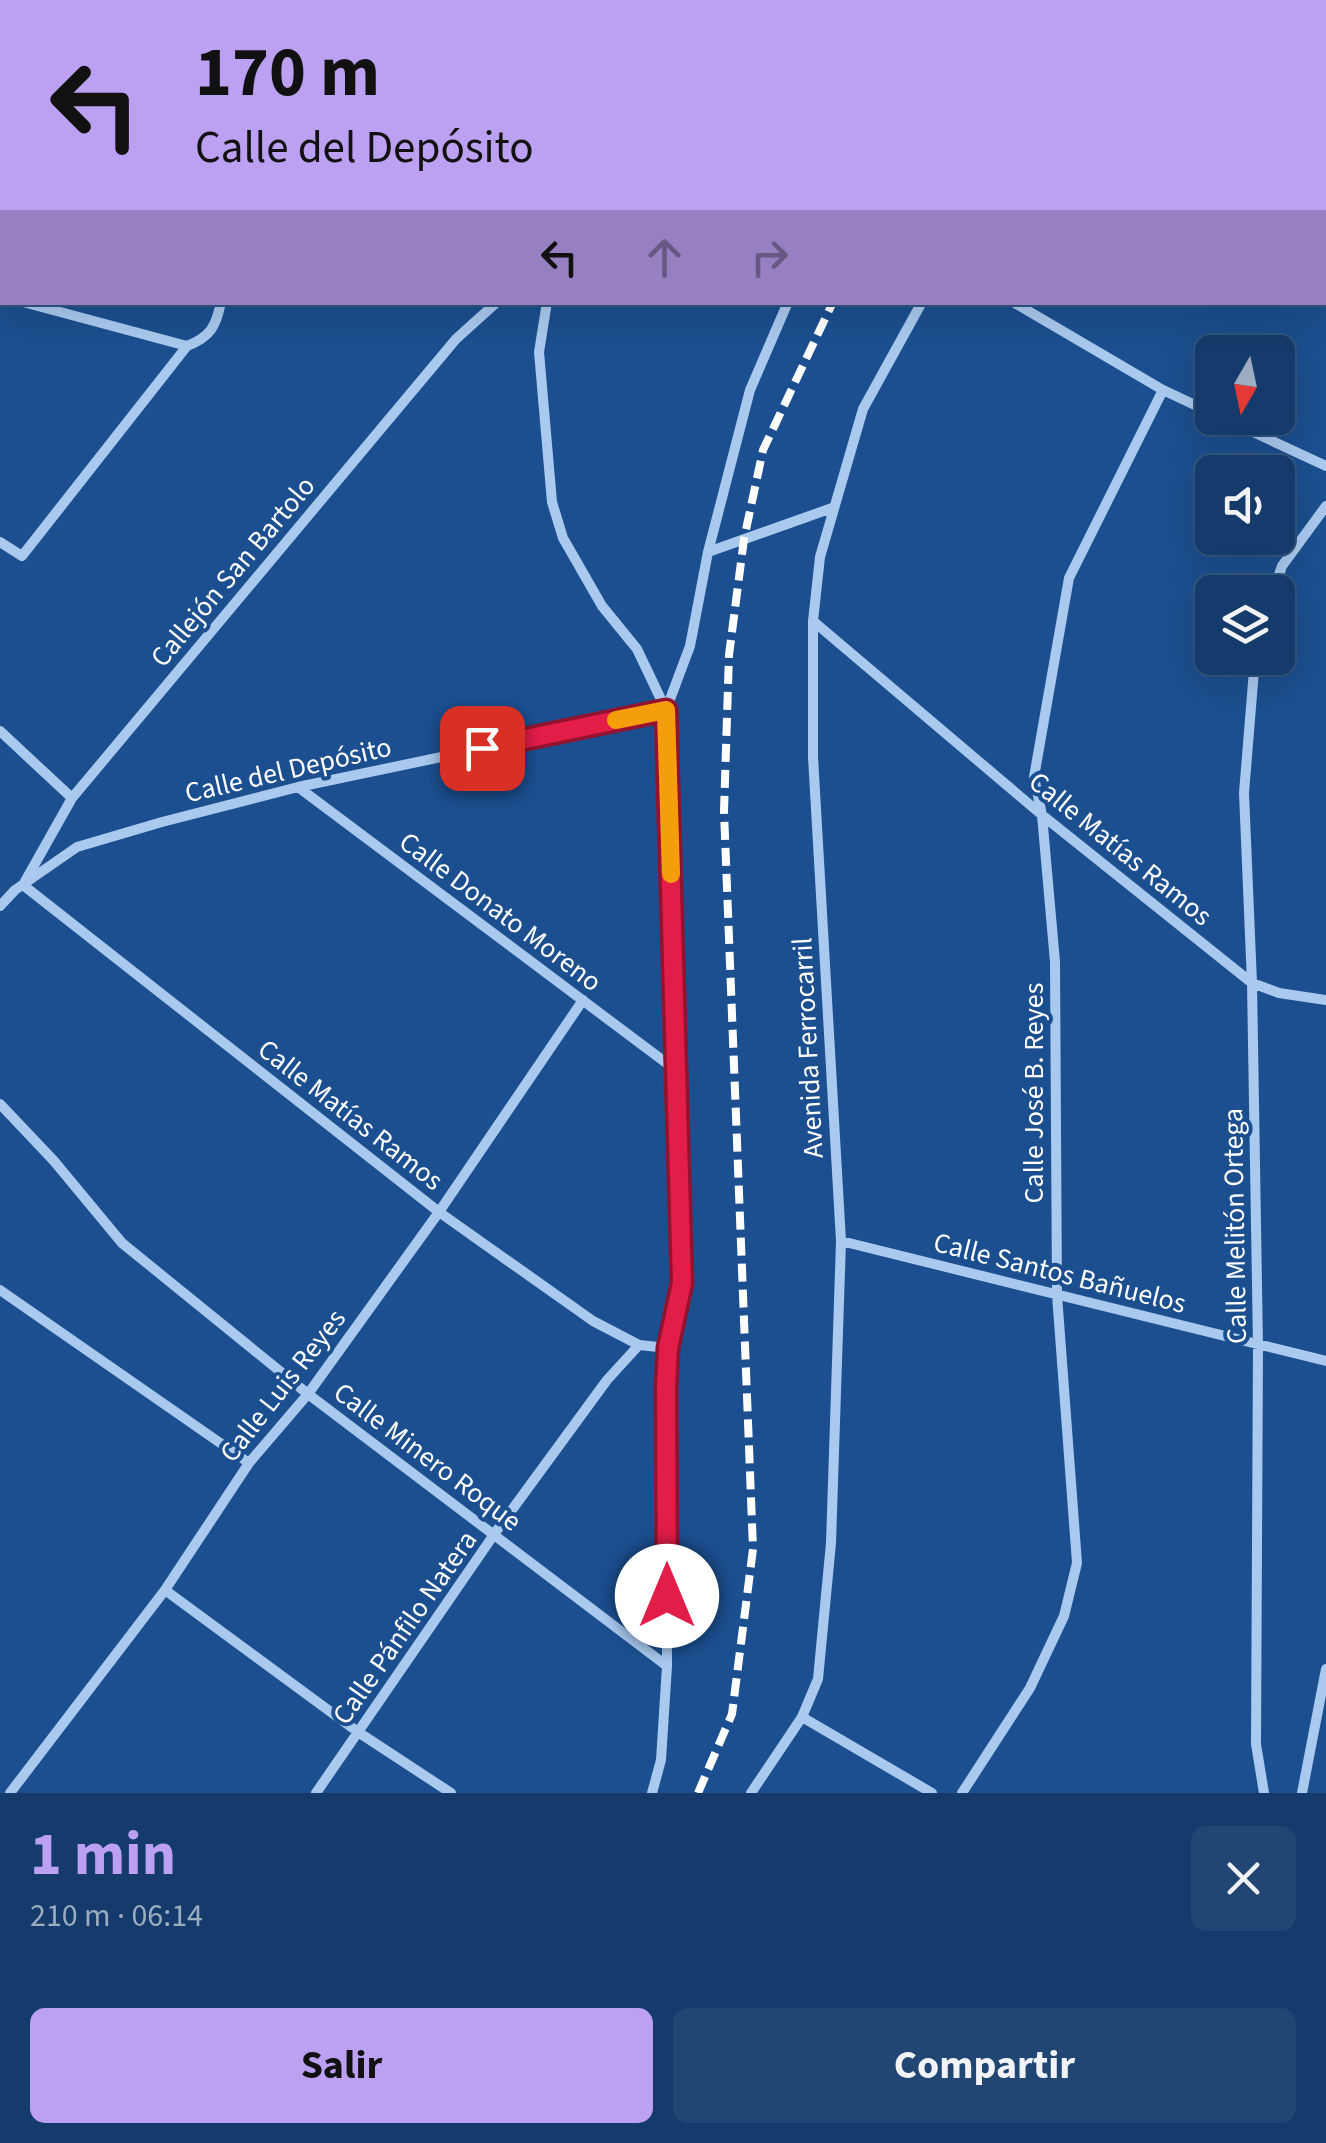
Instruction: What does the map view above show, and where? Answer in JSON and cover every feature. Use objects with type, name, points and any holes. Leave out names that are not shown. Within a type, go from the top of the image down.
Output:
[{"type":"street","points":[[35,305],[187,346]]},
{"type":"street","points":[[0,542],[22,556],[187,346],[207,338],[217,322],[220,305]]},
{"type":"street","name":"Callejón San Bartolo","points":[[23,884],[72,798],[456,338],[494,305]]},
{"type":"street","points":[[547,305],[539,352],[552,502],[563,538],[602,606],[636,649],[666,710]]},
{"type":"street","points":[[652,1793],[661,1760],[667,1666],[668,1348],[682,1283],[666,710],[690,646],[708,552],[750,390],[787,305]]},
{"type":"street","name":"Avenida Ferrocarril","points":[[751,1793],[802,1717],[818,1679],[831,1543],[841,1241],[812,757],[813,621],[820,557],[864,409],[920,305]]},
{"type":"street","points":[[1018,305],[1195,405]]},
{"type":"street","name":"Calle José B. Reyes","points":[[962,1793],[1030,1688],[1064,1616],[1076,1563],[1058,1294],[1055,962],[1042,815],[1034,776],[1069,578],[1164,390]]},
{"type":"street","points":[[1259,435],[1326,466]]},
{"type":"street","points":[[1279,575],[1326,506]]},
{"type":"street","points":[[708,552],[832,508]]},
{"type":"street","name":"Calle Matías Ramos","points":[[813,621],[1042,815],[1252,984],[1279,993],[1326,1000]]},
{"type":"street","name":"Calle Melitón Ortega","points":[[1254,675],[1244,793],[1252,984],[1258,1345],[1256,1744],[1264,1793]]},
{"type":"street","name":"Calle del Depósito","points":[[0,906],[23,884],[77,847],[298,787],[666,710]]},
{"type":"street","points":[[0,731],[72,798]]},
{"type":"street","name":"Calle Donato Moreno","points":[[298,787],[677,1071]]},
{"type":"street","name":"Calle Matías Ramos","points":[[23,884],[439,1212],[593,1321],[638,1345],[668,1348]]},
{"type":"street","name":"Calle Luis Reyes","points":[[10,1793],[165,1590],[248,1462],[308,1394],[439,1212],[582,1000]]},
{"type":"street","name":"Calle Minero Roque","points":[[0,1104],[122,1243],[308,1394],[667,1666]]},
{"type":"street","name":"Calle Santos Bañuelos","points":[[841,1241],[1326,1361]]},
{"type":"street","points":[[0,1290],[248,1462]]},
{"type":"street","name":"Calle Pánfilo Natera","points":[[316,1793],[496,1533],[607,1380],[638,1345]]},
{"type":"street","points":[[165,1590],[358,1732],[451,1793]]},
{"type":"street","points":[[1302,1793],[1326,1669]]},
{"type":"street","points":[[802,1717],[932,1793]]},
{"type":"railway","points":[[698,1793],[732,1714],[753,1549],[724,811],[729,655],[744,539],[763,450],[832,305]]},
{"type":"slow traffic","points":[[616,720],[666,710],[671,874]]},
{"type":"route","points":[[482,748],[666,710],[682,1283],[668,1348],[666,1386],[667,1596]]}]
